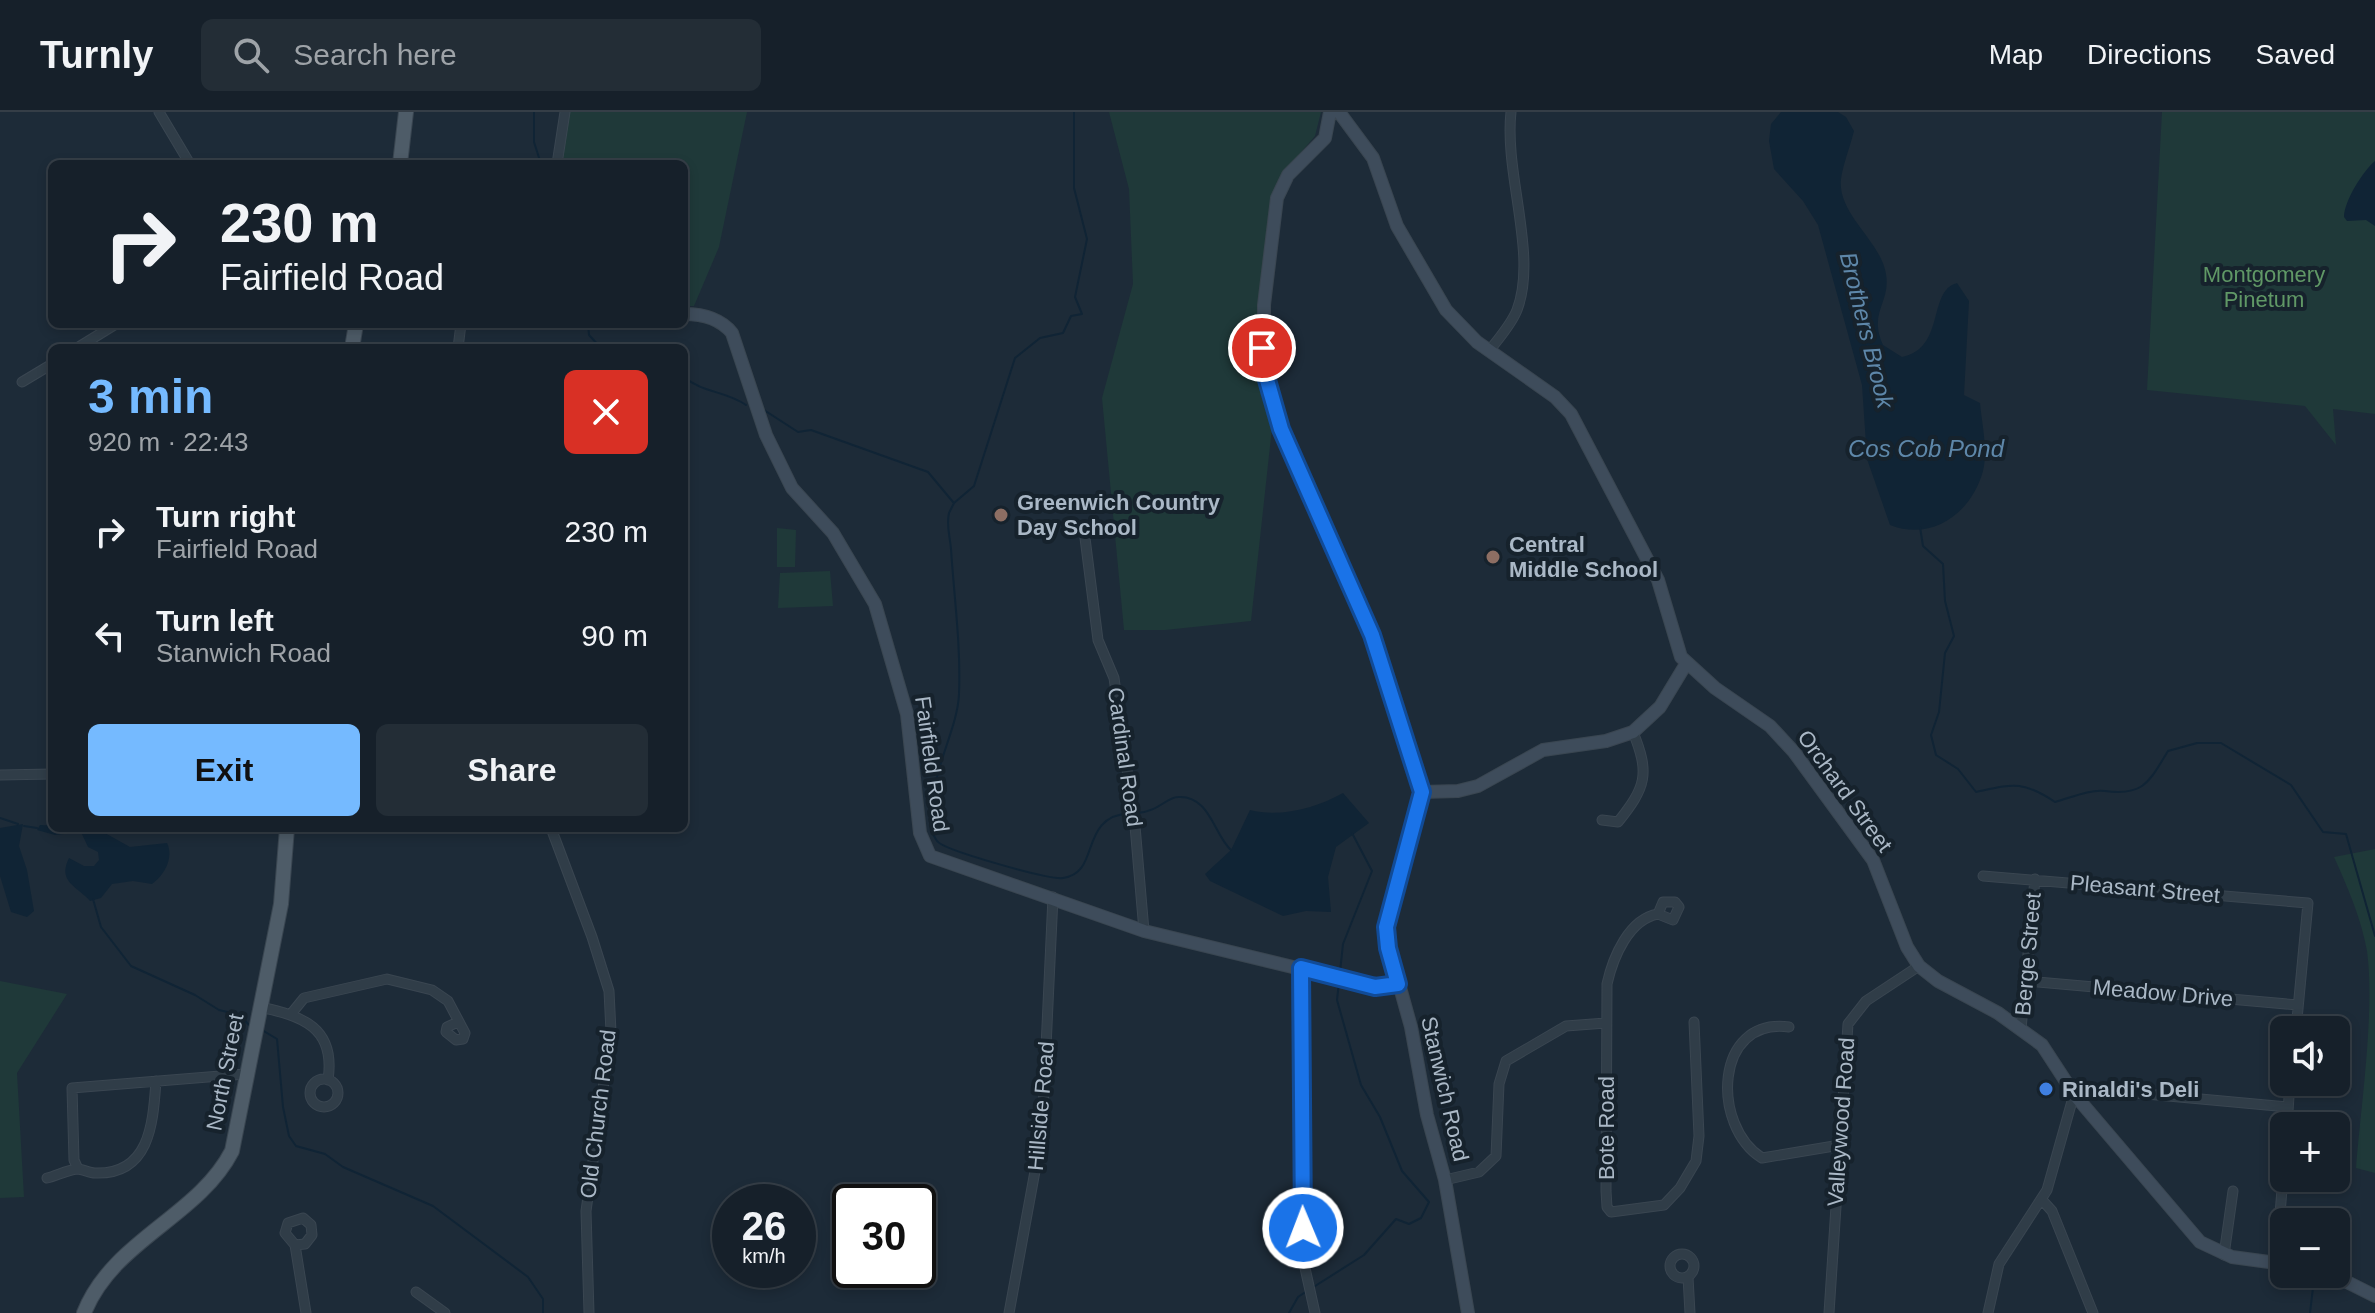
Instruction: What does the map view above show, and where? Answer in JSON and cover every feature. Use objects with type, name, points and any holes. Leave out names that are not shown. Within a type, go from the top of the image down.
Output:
[{"type":"main road","points":[[400,160],[406,112]]},
{"type":"main road","name":"North Street","points":[[84,1313],[99,1285],[139,1242],[216,1179],[232,1151],[281,904],[287,832]]},
{"type":"street","points":[[159,112],[188,160]]},
{"type":"street","points":[[558,160],[565,112]]},
{"type":"street","points":[[1330,112],[1325,138],[1288,175],[1277,198],[1264,305],[1264,365],[1284,437],[1372,635],[1422,792],[1468,788],[1543,750],[1606,741],[1633,732],[1660,707],[1686,664]]},
{"type":"street","name":"Orchard Street","points":[[1339,112],[1374,160],[1397,226],[1429,285],[1452,317],[1489,351],[1555,397],[1571,414],[1656,575],[1673,639],[1686,664],[1770,726],[1794,752],[1873,860],[1907,947],[1919,966],[1938,981],[2021,1029],[2048,1052],[2074,1094],[2189,1232],[2224,1255],[2270,1262]]},
{"type":"street","points":[[1489,351],[1513,318],[1523,285],[1522,248],[1509,158],[1511,112]]},
{"type":"street","points":[[1325,138],[1355,135]]},
{"type":"street","name":"Fairfield Road","points":[[688,314],[709,316],[732,333],[758,415],[792,488],[833,533],[875,604],[907,714],[920,833],[930,856],[1144,931],[1357,983],[1379,987],[1398,984]]},
{"type":"street","points":[[84,344],[110,328]]},
{"type":"street","points":[[22,382],[48,366]]},
{"type":"street","name":"Cardinal Road","points":[[1085,538],[1098,640],[1114,678],[1133,814],[1144,931]]},
{"type":"street","points":[[1602,820],[1618,822],[1642,789],[1645,767],[1633,732]]},
{"type":"street","points":[[0,775],[48,774]]},
{"type":"street","name":"Stanwich Road","points":[[1422,792],[1386,927],[1388,948],[1445,1180],[1468,1313]]},
{"type":"street","name":"Old Church Road","points":[[553,832],[609,991],[611,1032],[586,1211],[589,1313]]},
{"type":"street","name":"Pleasant Street","points":[[1983,876],[2308,903],[2298,1005]]},
{"type":"street","name":"Berge Street","points":[[2021,1029],[2035,879]]},
{"type":"street","name":"Hillside Road","points":[[1009,1313],[1042,1133],[1053,897]]},
{"type":"street","name":"Bote Road","points":[[1658,914],[1640,920],[1613,960],[1607,984],[1606,1191],[1607,1207],[1611,1212],[1664,1205],[1696,1161],[1699,1136],[1694,1022]]},
{"type":"street","name":"Valleywood Road","points":[[1831,1313],[1848,1024],[1866,1001],[1919,966]]},
{"type":"street","points":[[1301,968],[1303,1259],[1315,1313]]},
{"type":"street","points":[[291,1014],[304,998],[387,979],[432,990],[448,1001],[458,1022]]},
{"type":"street","name":"Meadow Drive","points":[[2027,981],[2298,1005]]},
{"type":"street","points":[[2297,1016],[2298,1005]]},
{"type":"street","points":[[260,1007],[307,1020],[323,1041],[328,1080]]},
{"type":"street","points":[[1445,1180],[1479,1172],[1496,1156],[1499,1084],[1506,1061],[1566,1026],[1606,1023]]},
{"type":"street","points":[[1789,1027],[1771,1025],[1756,1030],[1733,1057],[1728,1086],[1735,1126],[1749,1150],[1762,1158],[1840,1145]]},
{"type":"street","points":[[78,1169],[74,1160],[72,1088],[245,1074]]},
{"type":"street","points":[[47,1178],[78,1169],[95,1173],[116,1170],[148,1145],[156,1081]]},
{"type":"street","points":[[1988,1313],[1999,1264],[2043,1201],[2074,1094],[2092,1089],[2288,1107]]},
{"type":"street","points":[[2288,1112],[2289,1096]]},
{"type":"street","points":[[2224,1255],[2233,1191]]},
{"type":"street","points":[[2043,1201],[2052,1211],[2093,1313]]},
{"type":"street","points":[[295,1245],[306,1313]]},
{"type":"street","points":[[1688,1277],[1690,1313]]},
{"type":"street","points":[[2350,1284],[2375,1296]]},
{"type":"street","points":[[416,1292],[445,1313]]},
{"type":"green space","points":[[568,112],[747,112],[719,247],[694,306],[688,306],[688,160],[561,160]]},
{"type":"green space","points":[[1109,112],[1321,112],[1315,136],[1280,177],[1267,237],[1257,333],[1272,428],[1251,621],[1165,630],[1124,630],[1102,398],[1133,284],[1129,189]]},
{"type":"green space","name":"Montgomery Pinetum","points":[[2162,112],[2375,112],[2375,414],[2333,409],[2336,445],[2305,406],[2147,390]]},
{"type":"green space","points":[[777,528],[796,530],[795,567],[777,567]]},
{"type":"green space","points":[[830,571],[833,606],[778,608],[780,573]]},
{"type":"green space","points":[[2375,849],[2375,1173],[2356,1168],[2368,1029],[2367,951],[2358,915],[2334,857]]},
{"type":"green space","points":[[0,981],[67,994],[17,1073],[24,1197],[0,1198]]},
{"type":"water","name":"Cos Cob Pond","points":[[1781,112],[1838,112],[1846,117],[1854,131],[1842,173],[1842,192],[1852,216],[1876,250],[1886,274],[1886,293],[1878,324],[1883,345],[1902,357],[1916,352],[1931,332],[1942,297],[1948,288],[1957,283],[1969,301],[1964,395],[1980,403],[1985,446],[1983,471],[1978,486],[1960,511],[1935,526],[1921,530],[1890,525],[1867,459],[1862,385],[1818,225],[1803,201],[1774,169],[1769,141],[1771,124]]},
{"type":"water","points":[[2375,161],[2375,226],[2366,220],[2347,221],[2345,210],[2351,195]]},
{"type":"water","points":[[1343,793],[1369,823],[1336,847],[1328,877],[1331,912],[1306,911],[1283,916],[1210,881],[1205,874],[1231,850],[1250,810],[1273,813],[1298,810]]},
{"type":"water","points":[[23,824],[19,846],[34,911],[27,917],[11,912],[0,876],[0,828]]},
{"type":"water","points":[[40,825],[48,825],[48,832],[81,832],[55,835],[37,830]]},
{"type":"water","points":[[81,832],[103,832],[130,847],[167,843],[169,860],[152,884],[133,881],[112,884],[101,898],[90,901],[70,883],[65,873],[69,858],[84,866],[94,866],[99,860],[98,852],[88,847]]},
{"type":"waterway","points":[[534,112],[534,142],[540,160]]},
{"type":"waterway","points":[[1074,112],[1074,188],[1087,239],[1075,297],[1082,314],[1071,316],[1063,333],[1040,338],[1015,358],[974,486],[954,503],[949,513],[959,694],[954,723],[932,796],[930,816],[933,834],[944,845],[1019,870],[1063,878],[1075,874],[1082,866],[1103,824],[1114,816],[1131,813]]},
{"type":"waterway","points":[[588,328],[589,335],[597,344]]},
{"type":"waterway","points":[[688,380],[746,405]]},
{"type":"waterway","points":[[764,410],[798,432],[811,430],[928,472],[953,502]]},
{"type":"waterway","name":"Brothers Brook","points":[[1920,527],[1923,546],[1943,564],[1945,601],[1954,636],[1945,653],[1939,712],[1931,735],[1936,755],[1958,769],[1976,792],[1999,787],[2025,787],[2055,802],[2093,791],[2129,791],[2150,779],[2168,751],[2197,743],[2221,743],[2291,785],[2323,832],[2346,834],[2375,936]]},
{"type":"waterway","points":[[1137,813],[1151,810],[1174,798],[1189,798],[1204,809],[1231,850]]},
{"type":"waterway","points":[[0,818],[18,824]]},
{"type":"waterway","points":[[24,826],[37,828]]},
{"type":"waterway","points":[[1340,972],[1343,944],[1372,871],[1352,833]]},
{"type":"waterway","points":[[93,899],[101,927],[131,966],[195,995],[219,1010],[240,1015],[249,1025]]},
{"type":"waterway","points":[[1312,1288],[1364,1255],[1396,1219],[1409,1224],[1421,1218],[1429,1202],[1402,1171],[1380,1117],[1361,1085],[1337,1000],[1339,982]]},
{"type":"waterway","points":[[262,1030],[277,1039],[283,1107],[289,1136],[296,1146],[325,1154],[343,1167],[433,1206],[528,1277],[543,1299],[543,1313]]},
{"type":"waterway","name":"Brothers Brook","points":[[2310,1313],[2313,1288]]},
{"type":"waterway","points":[[1289,1313],[1298,1297],[1307,1291]]},
{"type":"place","name":"Greenwich Country Day School","points":[[1001,515]]},
{"type":"place","name":"Central Middle School","points":[[1493,557]]},
{"type":"place","name":"Rinaldi's Deli","points":[[2046,1089]]},
{"type":"route","points":[[1262,348],[1272,403],[1281,429],[1372,635],[1422,792],[1386,927],[1398,984],[1375,987],[1301,968],[1299,1035],[1303,1228]]}]
